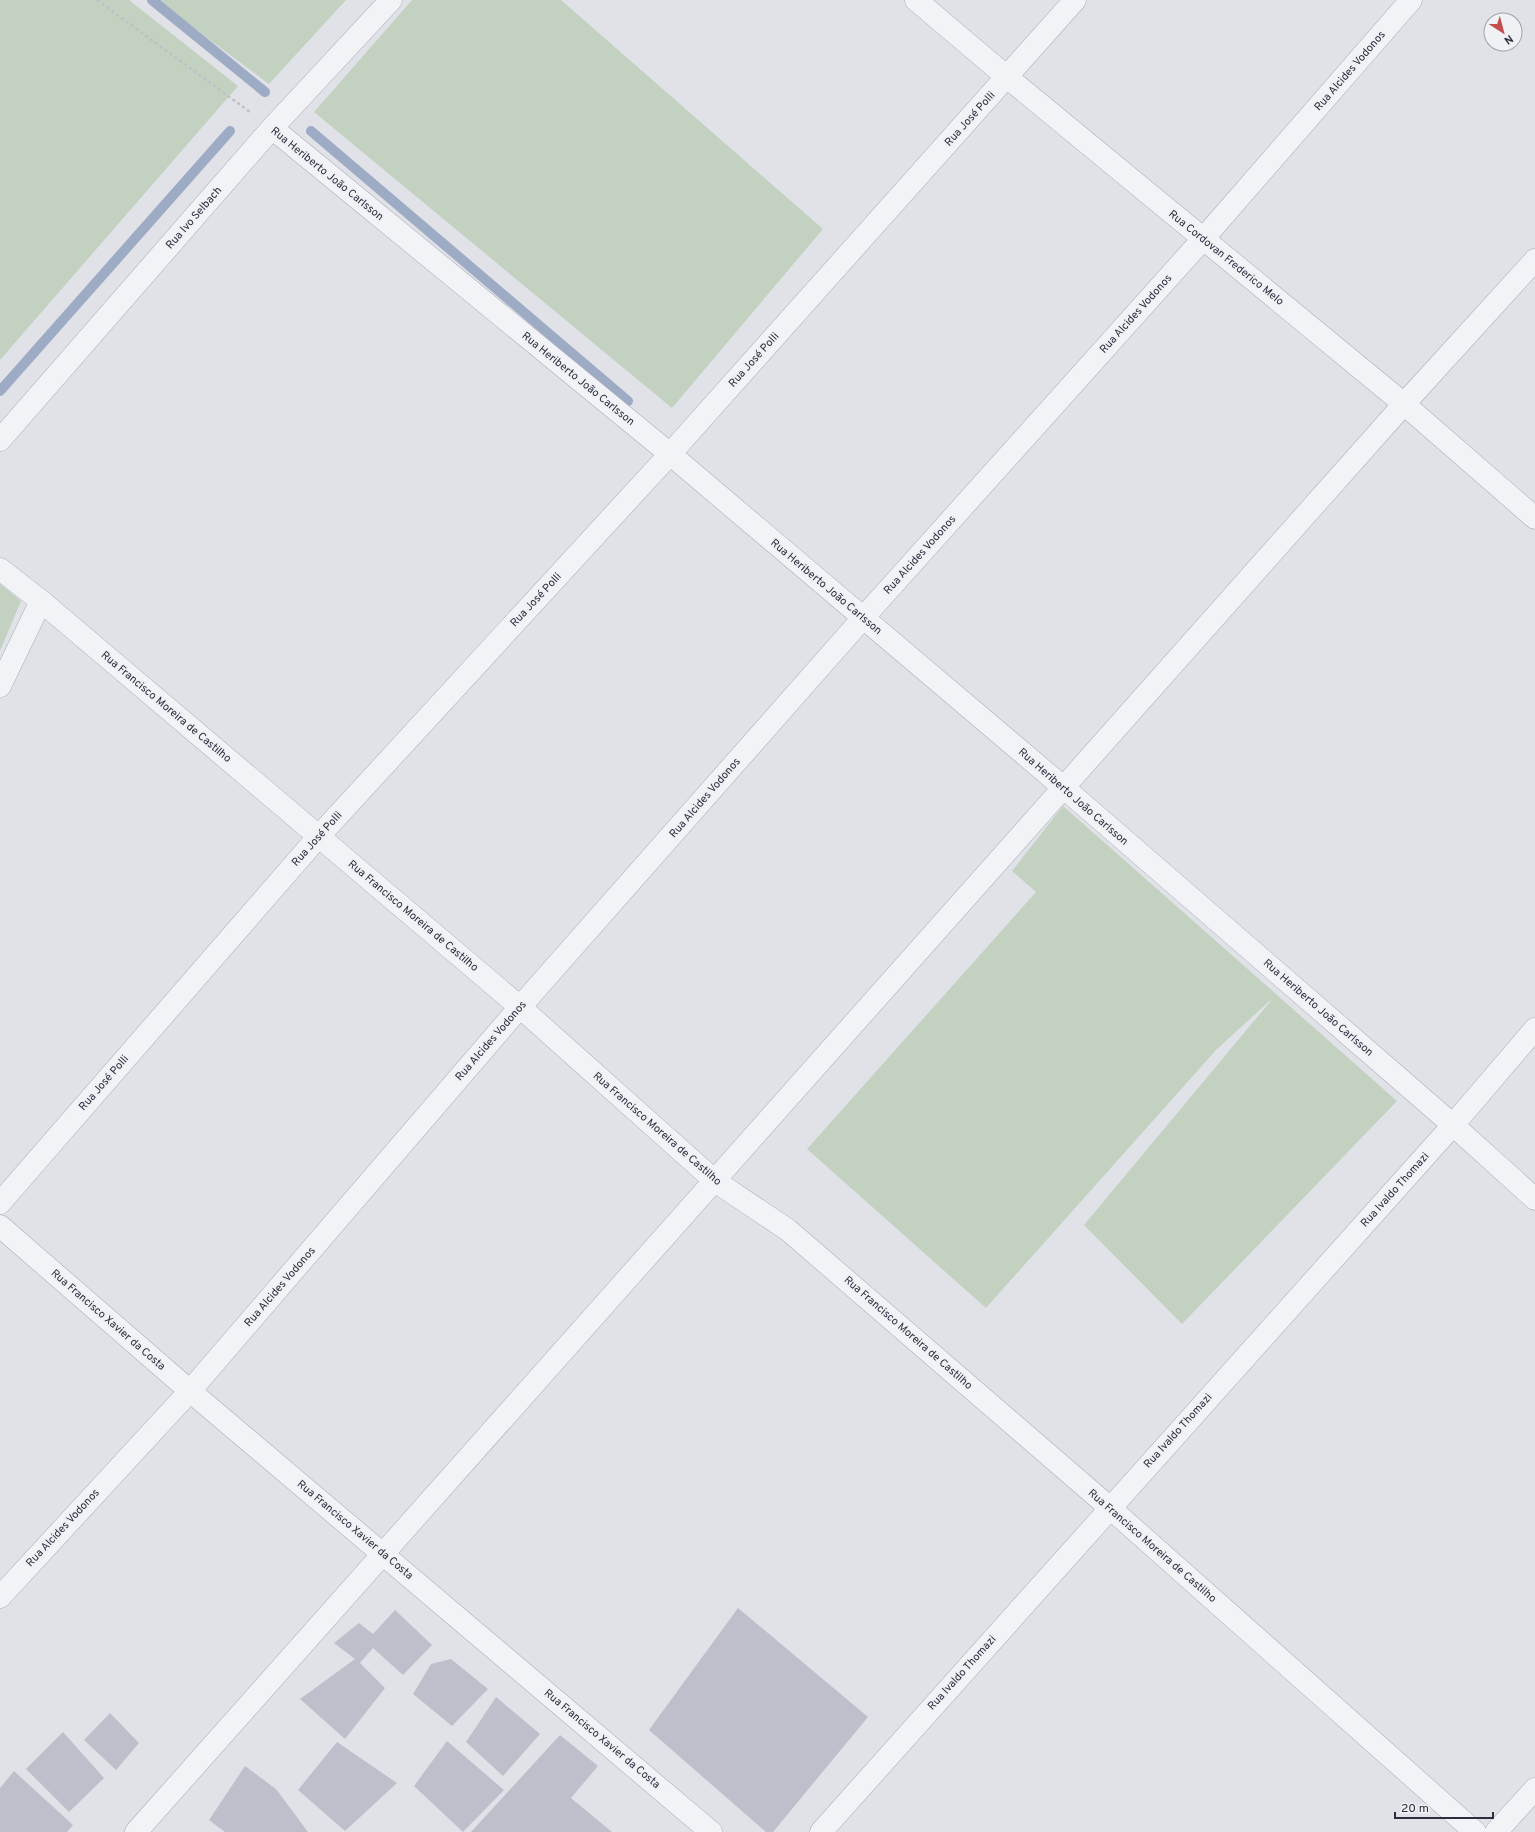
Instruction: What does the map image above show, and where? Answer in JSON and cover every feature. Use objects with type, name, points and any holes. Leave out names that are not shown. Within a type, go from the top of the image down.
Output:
[{"type":"street","name":"Rua Ivo Selbach","points":[[0,440],[272,128],[391,0]]},
{"type":"street","name":"Rua Cordovan Frederico Melo","points":[[916,0],[1007,77],[1404,404],[1535,518]]},
{"type":"street","name":"Rua José Polli","points":[[0,1203],[319,836],[670,454],[1075,0]]},
{"type":"street","name":"Rua Alcides Vodonos","points":[[0,1597],[190,1391],[520,1007],[863,618],[1203,239],[1411,0]]},
{"type":"street","name":"Rua Heriberto João Carlsson","points":[[272,128],[670,454],[1063,787],[1453,1125],[1535,1199]]},
{"type":"street","points":[[136,1832],[1063,787],[1404,404],[1535,260]]},
{"type":"street","name":"Rua Francisco Moreira de Castilho","points":[[0,569],[41,601],[520,1007],[715,1181],[788,1230],[1109,1508],[1475,1832]]},
{"type":"street","points":[[0,686],[41,601]]},
{"type":"street","name":"Rua Ivaldo Thomazi","points":[[820,1832],[1453,1125],[1535,1029]]},
{"type":"street","name":"Rua Francisco Xavier da Costa","points":[[0,1226],[190,1391],[711,1832]]},
{"type":"street","points":[[1496,1832],[1535,1789]]},
{"type":"path","name":"Rua Heriberto João Carlsson","points":[[97,0],[272,128]]},
{"type":"green space","points":[[0,0],[129,0],[238,86],[0,360]]},
{"type":"green space","points":[[156,0],[346,0],[269,84]]},
{"type":"green space","points":[[412,0],[561,0],[823,229],[672,408],[314,112]]},
{"type":"green space","points":[[0,584],[21,601],[0,651]]},
{"type":"green space","points":[[1063,806],[1397,1101],[1182,1324],[1084,1225],[1274,997],[1216,1050],[986,1308],[807,1149],[1036,892],[1012,871]]},
{"type":"building","points":[[738,1608],[868,1717],[773,1832],[766,1832],[649,1730]]},
{"type":"building","points":[[395,1610],[432,1645],[403,1675],[373,1648],[360,1663],[385,1688],[345,1739],[300,1699],[355,1659],[334,1643],[359,1623],[373,1634]]},
{"type":"building","points":[[451,1659],[488,1689],[452,1726],[413,1694],[431,1664]]},
{"type":"building","points":[[496,1697],[540,1734],[503,1776],[466,1742]]},
{"type":"building","points":[[110,1713],[139,1743],[116,1770],[84,1740]]},
{"type":"building","points":[[63,1732],[104,1778],[69,1812],[26,1769]]},
{"type":"building","points":[[560,1735],[598,1766],[571,1798],[612,1832],[471,1832]]},
{"type":"building","points":[[447,1741],[504,1790],[463,1832],[414,1786]]},
{"type":"building","points":[[337,1742],[397,1783],[345,1831],[298,1790]]},
{"type":"building","points":[[245,1766],[276,1789],[308,1832],[225,1832],[209,1820]]},
{"type":"building","points":[[14,1771],[73,1825],[67,1832],[0,1832],[0,1788]]},
{"type":"waterway","points":[[152,0],[265,92]]},
{"type":"waterway","points":[[0,391],[230,131]]},
{"type":"waterway","points":[[311,131],[628,401]]}]
